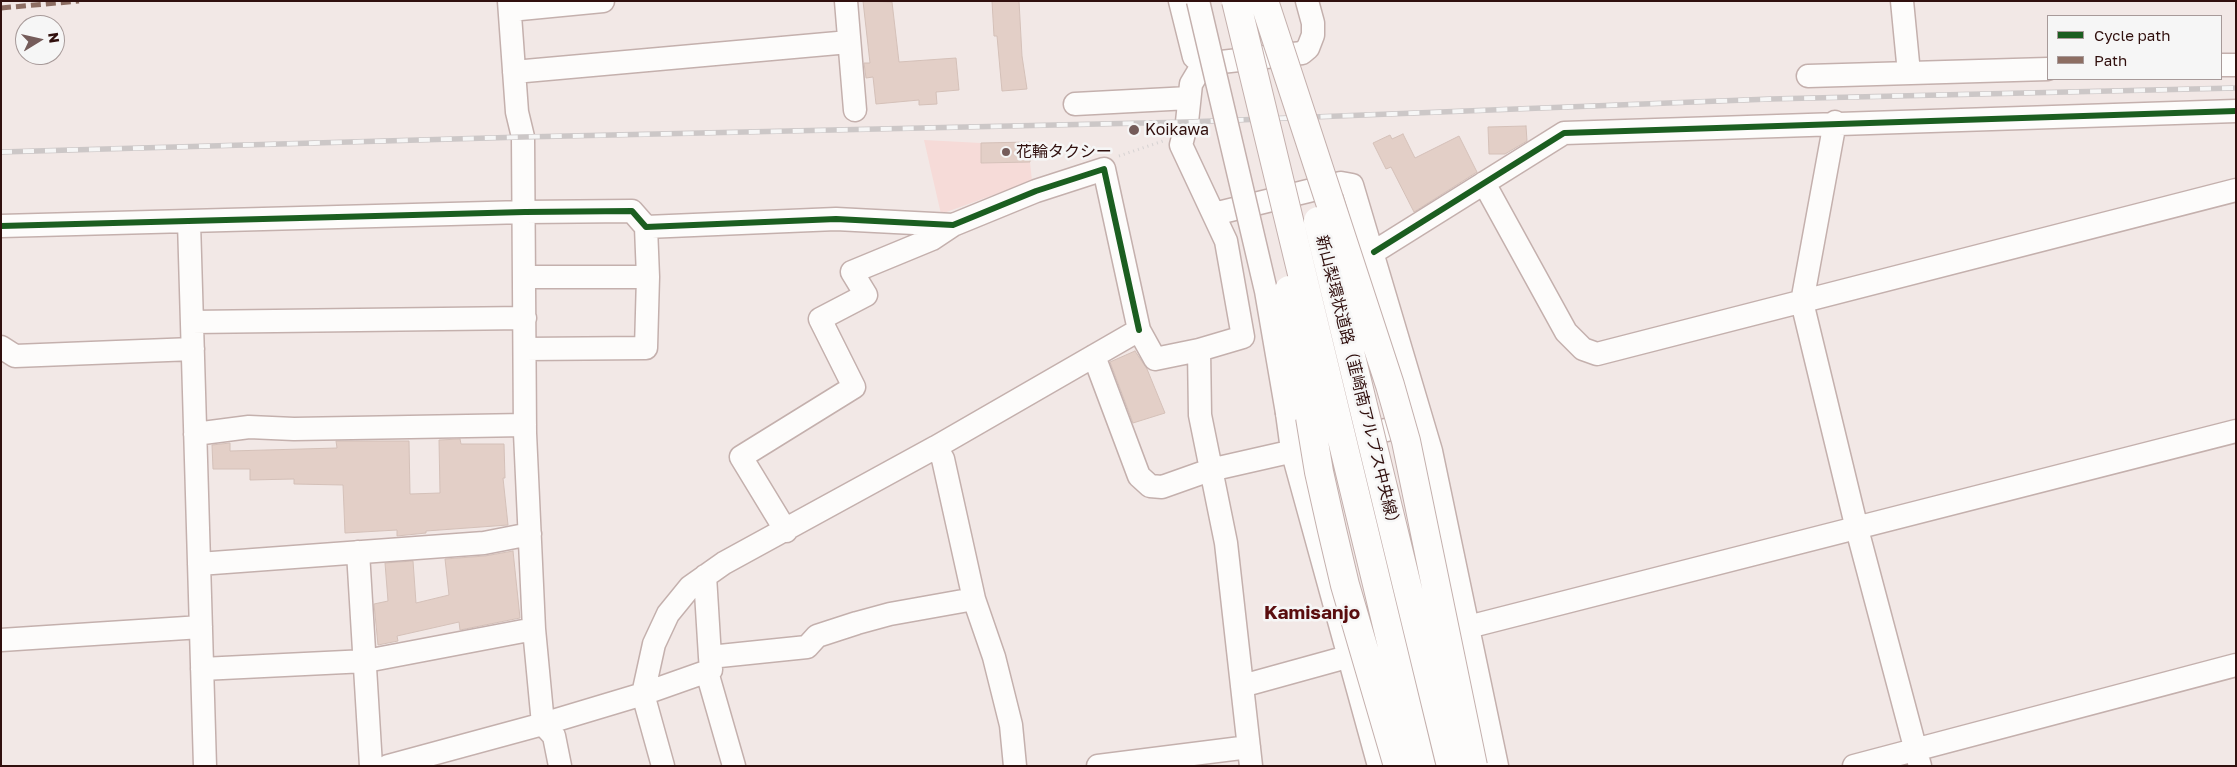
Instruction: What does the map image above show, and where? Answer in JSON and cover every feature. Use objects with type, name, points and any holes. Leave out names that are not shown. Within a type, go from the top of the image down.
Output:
[{"type":"highway","name":"新山梨環状道路（韮崎南アルプス中央線）","points":[[1263,1],[1356,368],[1451,766]]},
{"type":"highway","points":[[1263,1],[1398,413],[1420,505],[1455,688],[1473,766]]},
{"type":"highway","name":"新山梨環状道路（韮崎南アルプス中央線）","points":[[1236,2],[1422,766]]},
{"type":"highway","points":[[1236,2],[1322,481],[1345,585],[1398,766]]},
{"type":"street","points":[[560,766],[554,736],[543,724],[534,629],[525,425],[523,137],[517,112],[509,6],[603,1]]},
{"type":"street","points":[[846,1],[855,110]]},
{"type":"street","points":[[1180,1],[1194,56],[1203,64],[1302,53],[1308,48],[1313,35],[1313,23],[1307,1]]},
{"type":"street","points":[[1198,1],[1266,291],[1292,450],[1347,658],[1379,766]]},
{"type":"street","points":[[1902,1],[1909,73]]},
{"type":"street","points":[[514,72],[849,42]]},
{"type":"street","points":[[786,531],[741,457],[854,387],[820,319],[866,295],[852,272],[932,239],[953,226],[1036,191],[1104,169],[1139,330],[1155,359],[1199,350],[1243,337],[1226,241],[1181,145],[1191,84],[1203,64]]},
{"type":"street","points":[[2222,65],[2236,65]]},
{"type":"street","points":[[1808,76],[2047,69]]},
{"type":"street","points":[[1076,104],[1189,98]]},
{"type":"street","points":[[1374,252],[1564,133],[1835,122],[2236,111]]},
{"type":"street","points":[[1835,122],[1802,302],[1857,529],[1918,758]]},
{"type":"street","points":[[1214,214],[1341,183],[1352,185],[1374,252],[1423,422],[1497,766]]},
{"type":"street","points":[[1484,183],[1566,332],[1583,349],[1597,354],[2236,190]]},
{"type":"street","points":[[1,226],[525,212],[632,211],[646,227],[648,277],[646,348],[525,350]]},
{"type":"street","points":[[646,227],[836,219],[953,226]]},
{"type":"street","points":[[188,222],[205,766]]},
{"type":"street","points":[[525,277],[648,277]]},
{"type":"street","points":[[192,322],[525,318]]},
{"type":"street","points":[[663,766],[642,694],[654,644],[668,614],[690,587],[724,563],[786,531],[936,447],[1139,330]]},
{"type":"street","points":[[8,351],[193,349]]},
{"type":"street","points":[[1098,766],[1250,757],[1226,543],[1200,415],[1199,350]]},
{"type":"street","points":[[1094,356],[1139,476],[1150,486],[1162,487],[1210,470],[1423,422]]},
{"type":"street","points":[[195,434],[249,427],[294,429],[525,425]]},
{"type":"street","points":[[1468,627],[2236,431]]},
{"type":"street","points":[[936,447],[943,459],[974,599],[999,674],[1011,725],[1015,766]]},
{"type":"street","points":[[199,564],[484,542],[530,534]]},
{"type":"street","points":[[358,552],[371,766]]},
{"type":"street","points":[[705,576],[709,664],[734,766]]},
{"type":"street","points":[[388,766],[543,724],[642,694],[709,664],[807,647],[816,636],[857,623],[890,614],[974,599]]},
{"type":"street","points":[[1,640],[201,627]]},
{"type":"street","points":[[202,669],[366,661],[534,629]]},
{"type":"street","points":[[1242,686],[1347,658]]},
{"type":"street","points":[[1854,766],[1918,758],[2236,665]]},
{"type":"path","points":[[1104,169],[1110,159],[1172,137],[1183,138]]},
{"type":"shaded area","points":[[924,140],[981,143],[981,163],[1030,162],[1032,181],[941,214]]},
{"type":"building","points":[[863,1],[892,2],[899,62],[956,58],[959,90],[936,92],[937,104],[919,105],[919,100],[876,104],[873,77],[866,78],[864,63],[870,63]]},
{"type":"building","points":[[992,1],[1019,1],[1022,56],[1027,89],[1002,91],[997,36],[994,36]]},
{"type":"building","points":[[1526,126],[1527,141],[1505,154],[1489,154],[1488,127]]},
{"type":"building","points":[[1403,134],[1415,158],[1459,136],[1477,172],[1414,212],[1391,167],[1386,169],[1373,143],[1390,135],[1392,139]]},
{"type":"building","name":"花輪タクシー","points":[[1030,142],[1030,162],[981,163],[981,143]]},
{"type":"building","points":[[1135,351],[1147,369],[1165,413],[1133,423],[1110,362]]},
{"type":"building","points":[[460,439],[461,444],[504,444],[505,478],[503,478],[508,525],[426,531],[426,533],[397,536],[397,530],[345,533],[343,485],[294,484],[294,479],[250,480],[250,469],[213,469],[212,445],[230,443],[230,451],[337,448],[336,441],[409,441],[410,494],[440,493],[439,440]]},
{"type":"building","points":[[513,551],[520,618],[460,630],[459,622],[397,636],[398,641],[378,645],[374,604],[388,601],[385,563],[413,561],[416,603],[449,595],[445,559],[485,556]]},
{"type":"railway","points":[[1,152],[523,137],[1187,122],[1770,99],[2236,88]]},
{"type":"marked path","points":[[1,8],[79,1]]},
{"type":"cycle path","points":[[1374,252],[1564,133],[2236,111]]},
{"type":"cycle path","points":[[1,226],[525,212],[632,211],[646,227],[836,219],[953,225],[1036,191],[1104,169],[1139,330]]},
{"type":"place","name":"Koikawa","points":[[1134,130]]},
{"type":"place","name":"花輪タクシー","points":[[1006,152]]},
{"type":"district","name":"Kamisanjo","points":[[1312,613]]}]
